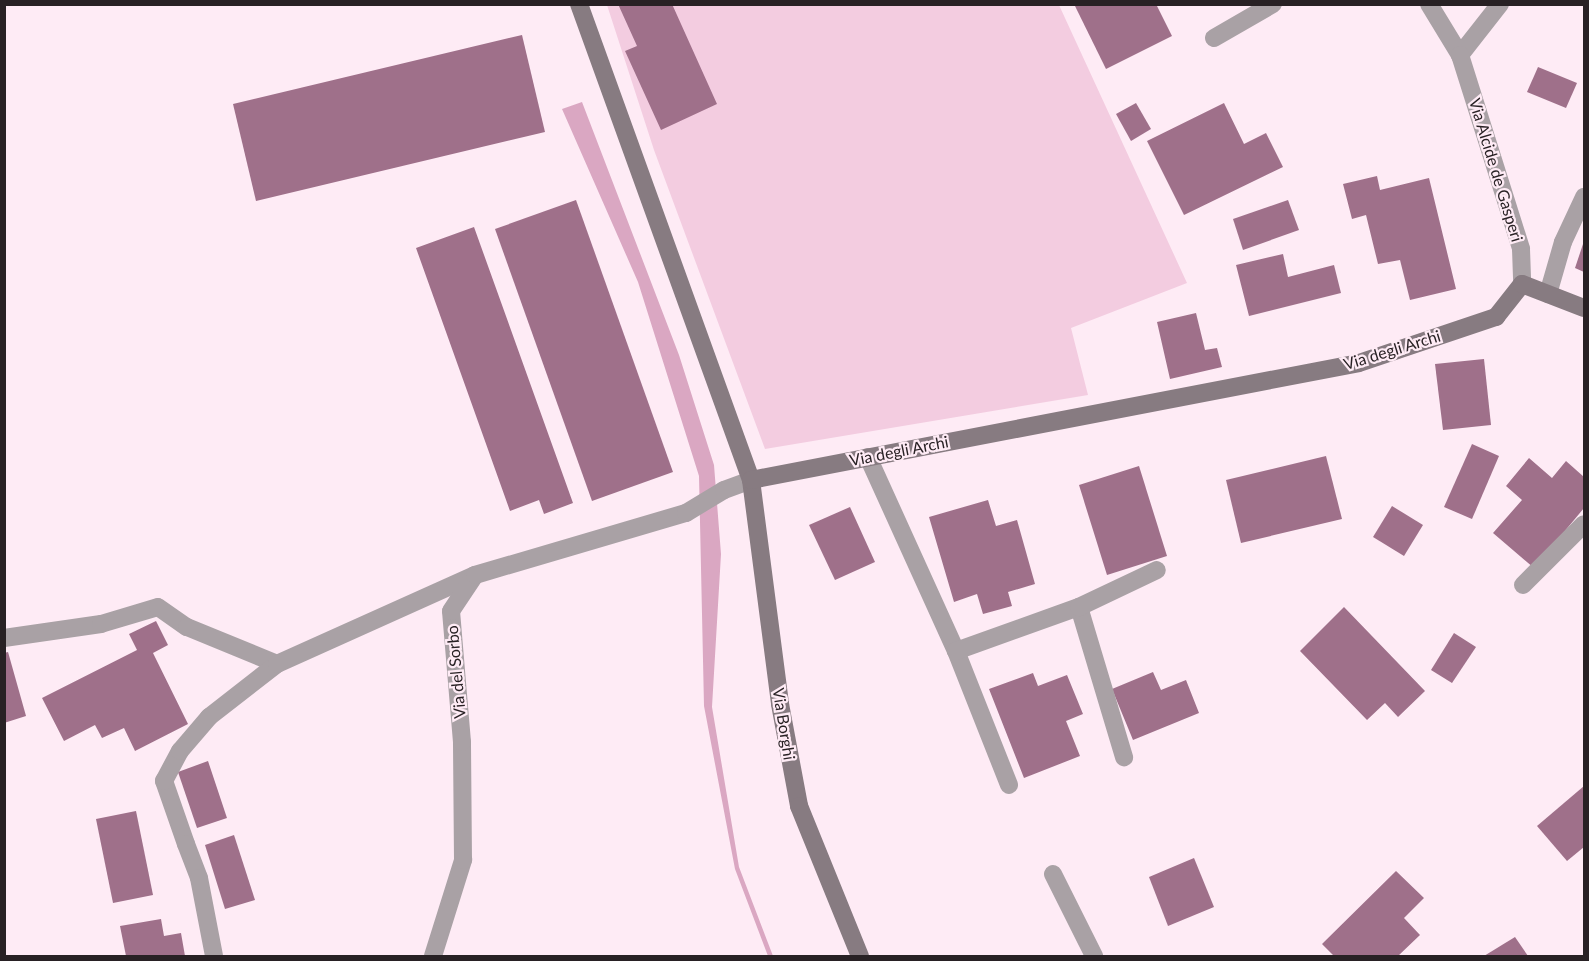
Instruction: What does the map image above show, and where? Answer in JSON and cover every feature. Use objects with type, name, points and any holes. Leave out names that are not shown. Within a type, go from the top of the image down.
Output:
[{"type":"main road","points":[[579,4],[751,480]]},
{"type":"main road","points":[[1522,284],[1584,308]]},
{"type":"main road","name":"Via degli Archi","points":[[751,480],[1359,363],[1496,317],[1522,284]]},
{"type":"main road","name":"Via Borghi","points":[[751,480],[780,704],[799,806],[860,957]]},
{"type":"street","points":[[1214,38],[1273,4]]},
{"type":"street","name":"Via Alcide de Gasperi","points":[[1429,4],[1460,56],[1521,249],[1522,284]]},
{"type":"street","points":[[1460,56],[1500,4]]},
{"type":"street","points":[[1548,294],[1563,242],[1584,197]]},
{"type":"street","points":[[868,457],[956,651],[1009,785]]},
{"type":"street","points":[[214,957],[199,878],[164,781],[180,752],[209,717],[277,664],[388,617],[475,575],[686,513],[724,490],[751,480]]},
{"type":"street","points":[[1523,585],[1584,524]]},
{"type":"street","points":[[956,651],[1079,607],[1157,570]]},
{"type":"street","name":"Via del Sorbo","points":[[433,957],[464,860],[462,742],[451,611],[475,575]]},
{"type":"street","points":[[4,638],[101,624],[158,607],[187,627],[277,664]]},
{"type":"street","points":[[1079,607],[1124,757]]},
{"type":"street","points":[[1053,874],[1094,957]]},
{"type":"shaded area","points":[[607,5],[1059,5],[1187,283],[1071,328],[1088,395],[765,449],[654,150]]},
{"type":"shaded area","points":[[582,102],[679,355],[714,465],[721,554],[712,707],[739,867],[773,956],[768,956],[735,869],[704,706],[699,476],[638,282],[562,109]]},
{"type":"building","points":[[618,4],[672,4],[717,104],[661,130],[625,51],[637,46]]},
{"type":"building","points":[[1074,4],[1156,4],[1172,36],[1106,69]]},
{"type":"building","points":[[522,35],[545,132],[256,201],[233,104]]},
{"type":"building","points":[[1538,67],[1577,83],[1566,108],[1527,92]]},
{"type":"building","points":[[1136,103],[1151,129],[1131,141],[1116,114]]},
{"type":"building","points":[[1224,103],[1244,144],[1266,133],[1283,167],[1184,215],[1147,141]]},
{"type":"building","points":[[1377,176],[1380,190],[1429,178],[1456,289],[1410,300],[1400,260],[1378,264],[1366,215],[1352,219],[1343,184]]},
{"type":"building","points":[[576,200],[673,472],[592,501],[495,229]]},
{"type":"building","points":[[1288,200],[1299,230],[1243,250],[1233,219]]},
{"type":"building","points":[[474,227],[573,503],[544,514],[539,500],[510,511],[416,248]]},
{"type":"building","points":[[1584,241],[1584,272],[1575,268]]},
{"type":"building","points":[[1283,254],[1288,277],[1334,265],[1341,293],[1249,316],[1236,265]]},
{"type":"building","points":[[1196,313],[1205,350],[1217,348],[1222,367],[1170,379],[1157,322]]},
{"type":"building","points":[[1484,359],[1491,425],[1443,430],[1435,364]]},
{"type":"building","points":[[1472,444],[1499,456],[1472,519],[1444,507]]},
{"type":"building","points":[[1326,456],[1342,519],[1241,543],[1226,480]]},
{"type":"building","points":[[1529,458],[1552,478],[1566,461],[1584,477],[1584,508],[1534,568],[1493,533],[1522,500],[1506,486]]},
{"type":"building","points":[[1139,466],[1167,556],[1107,575],[1079,485]]},
{"type":"building","points":[[988,500],[996,526],[1017,520],[1035,584],[1008,592],[1012,606],[983,614],[977,594],[954,602],[929,517]]},
{"type":"building","points":[[1392,506],[1423,525],[1404,556],[1373,537]]},
{"type":"building","points":[[850,507],[875,562],[835,580],[809,525]]},
{"type":"building","points":[[1344,607],[1425,691],[1398,717],[1385,703],[1367,720],[1300,651]]},
{"type":"building","points":[[156,621],[168,645],[153,653],[188,724],[135,751],[124,728],[102,738],[95,725],[64,741],[42,698],[137,650],[129,634]]},
{"type":"building","points":[[1454,633],[1476,647],[1452,683],[1431,670]]},
{"type":"building","points":[[8,652],[26,716],[4,723],[4,653]]},
{"type":"building","points":[[1153,672],[1161,690],[1186,680],[1199,713],[1133,740],[1112,689]]},
{"type":"building","points":[[1033,673],[1038,686],[1067,675],[1083,714],[1066,721],[1080,756],[1024,778],[989,689]]},
{"type":"building","points":[[208,761],[227,818],[197,828],[178,772]]},
{"type":"building","points":[[1584,786],[1584,847],[1567,861],[1537,826]]},
{"type":"building","points":[[136,811],[153,895],[113,903],[96,819]]},
{"type":"building","points":[[234,835],[255,900],[225,909],[205,845]]},
{"type":"building","points":[[1194,858],[1214,907],[1168,926],[1149,877]]},
{"type":"building","points":[[1396,871],[1424,898],[1404,918],[1420,935],[1398,956],[1334,956],[1322,944]]},
{"type":"building","points":[[161,919],[164,936],[181,933],[185,956],[126,956],[120,926]]},
{"type":"building","points":[[1515,937],[1528,956],[1484,956]]}]
